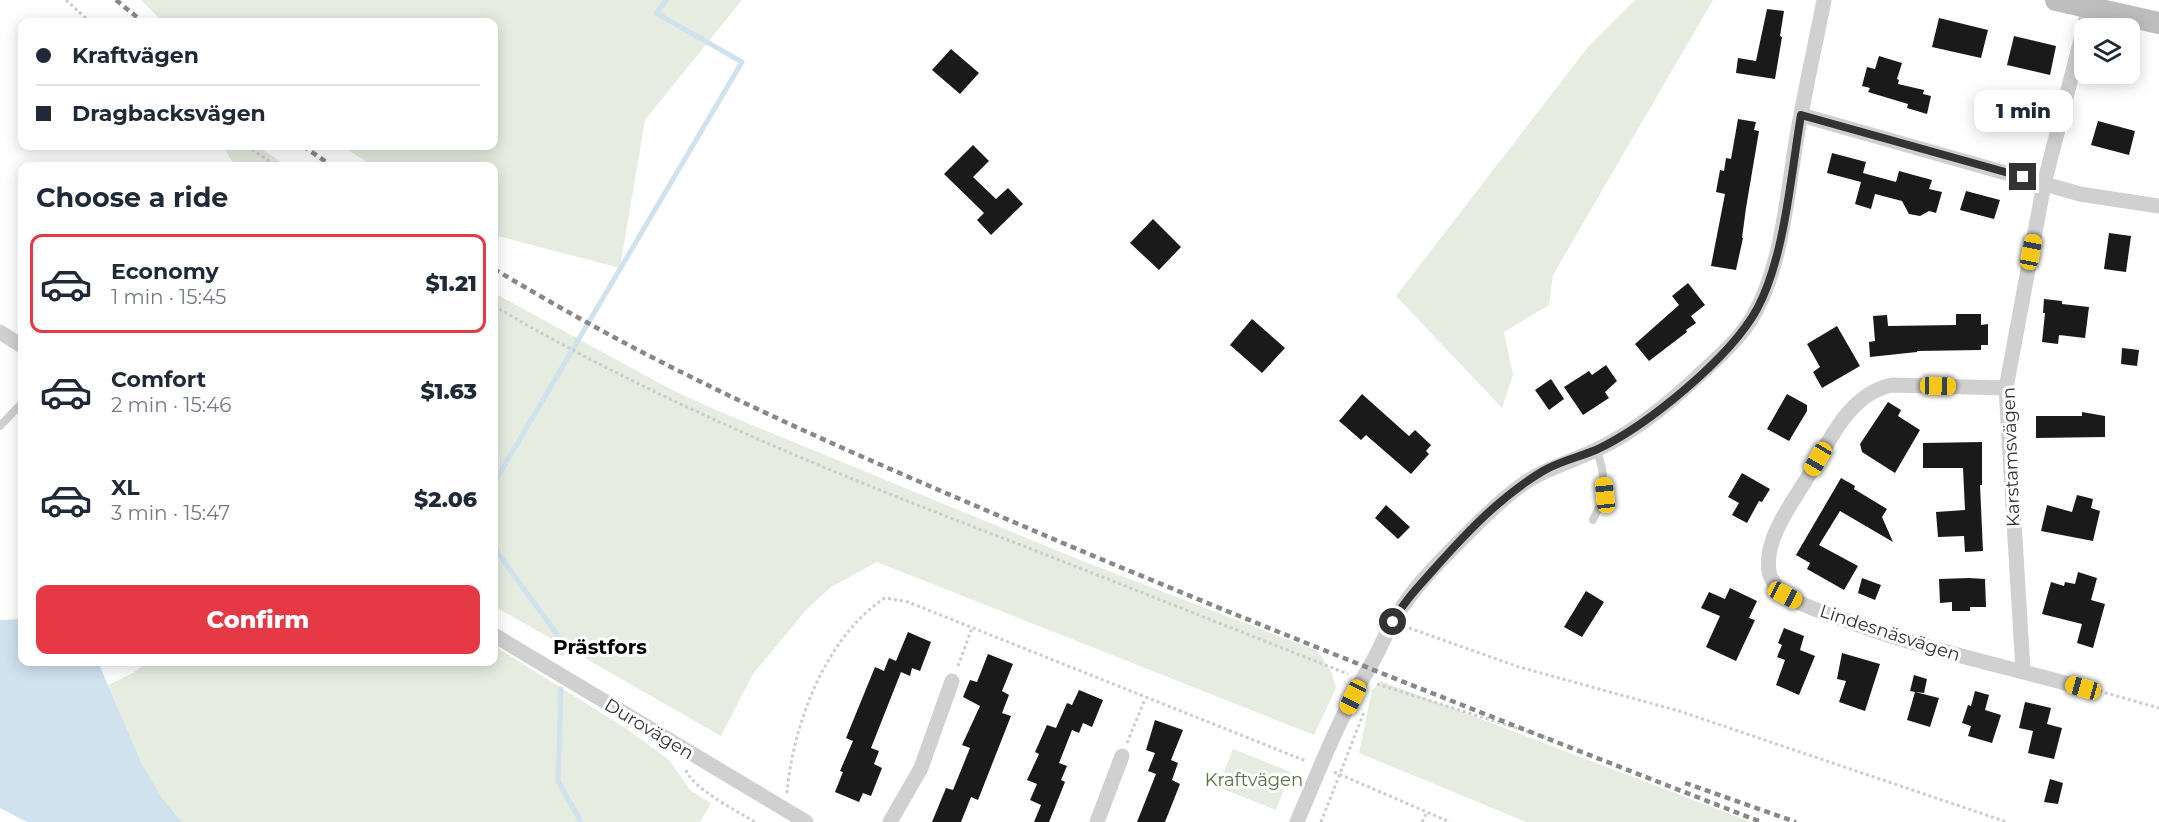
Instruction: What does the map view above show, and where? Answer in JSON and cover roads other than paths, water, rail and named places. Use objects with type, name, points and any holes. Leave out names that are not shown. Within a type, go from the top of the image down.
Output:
[{"type":"street","points":[[1297,822],[1320,767],[1362,679],[1393,622],[1417,588],[1493,508],[1519,486],[1545,470],[1597,450],[1635,427],[1683,391],[1732,344],[1750,321],[1761,300],[1777,255],[1824,0]]},
{"type":"street","points":[[2056,0],[2090,4],[2159,23]]},
{"type":"street","name":"Karstamsvägen","points":[[2023,671],[2006,388],[2044,184],[2090,4]]},
{"type":"street","points":[[1801,115],[2080,194],[2159,206]]},
{"type":"street","points":[[0,332],[18,343]]},
{"type":"street","name":"Lindesnäsvägen","points":[[2006,388],[1892,385],[1874,389],[1840,422],[1780,524],[1770,549],[1769,570],[1772,581],[1785,595],[1804,605],[1872,630],[1940,651],[2083,688]]},
{"type":"street","name":"Durovägen","points":[[498,637],[806,822]]},
{"type":"street","points":[[891,822],[921,768],[952,681]]},
{"type":"street","points":[[1097,822],[1122,756]]},
{"type":"lane","points":[[0,426],[18,407]]},
{"type":"lane","points":[[1593,520],[1605,495],[1597,450]]},
{"type":"water","points":[[18,619],[18,666],[100,666],[142,764],[162,798],[182,822],[27,822],[0,808],[0,620]]},
{"type":"waterway","points":[[498,476],[742,62],[656,13],[667,0]]},
{"type":"waterway","points":[[498,553],[562,641],[562,653]]},
{"type":"waterway","points":[[561,689],[558,781],[581,822]]},
{"type":"railway","points":[[116,0],[138,18]]},
{"type":"railway","points":[[309,150],[326,162]]},
{"type":"railway","points":[[498,271],[589,324],[673,368],[780,420],[888,468],[1227,611],[1761,822]]},
{"type":"railway","points":[[1685,783],[1796,822]]},
{"type":"district","name":"Prästfors","points":[[600,647]]},
{"type":"park label","name":"Kraftvägen","points":[[1254,780]]}]
